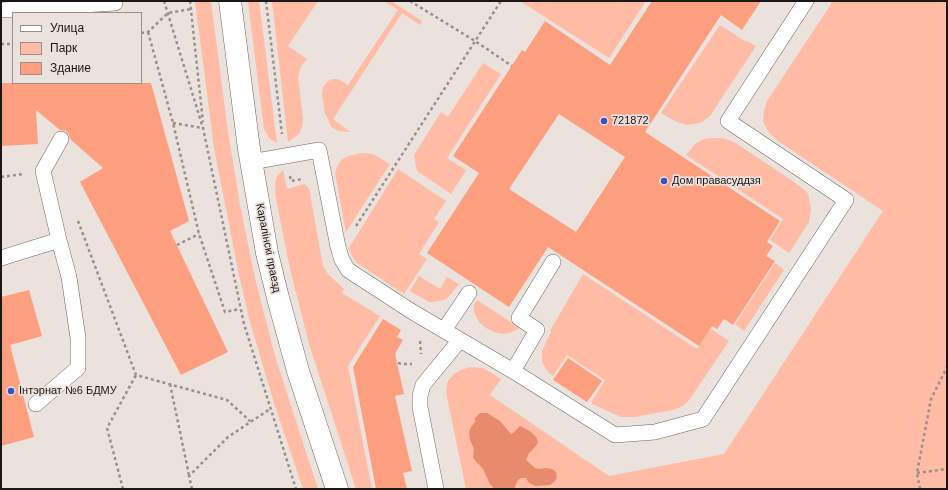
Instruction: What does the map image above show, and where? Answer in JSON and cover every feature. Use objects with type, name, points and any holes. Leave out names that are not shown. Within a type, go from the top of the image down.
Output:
[{"type":"street","name":"Каралінскі праезд","points":[[230,1],[251,162],[267,253],[298,371],[337,489]]},
{"type":"lane","points":[[251,162],[319,150],[339,252],[344,265],[352,273],[411,311],[513,371],[615,435],[655,432],[703,419],[846,200],[728,121],[806,1]]},
{"type":"lane","points":[[1,10],[116,3]]},
{"type":"lane","points":[[36,404],[78,368],[78,338],[69,277],[43,171],[61,139]]},
{"type":"lane","points":[[1,258],[59,240]]},
{"type":"lane","points":[[513,371],[537,330],[519,318],[553,262]]},
{"type":"lane","points":[[444,330],[469,293]]},
{"type":"lane","points":[[436,489],[420,407],[420,396],[423,385],[460,340]]},
{"type":"path","points":[[164,1],[204,128]]},
{"type":"path","points":[[190,1],[204,128],[240,309],[253,355],[296,489]]},
{"type":"path","points":[[410,1],[512,66]]},
{"type":"path","points":[[339,252],[501,1]]},
{"type":"path","points":[[142,33],[148,32],[168,13],[191,9]]},
{"type":"path","points":[[148,32],[173,123],[200,234],[225,312],[240,309]]},
{"type":"path","points":[[1,44],[12,44]]},
{"type":"path","points":[[173,123],[204,128]]},
{"type":"path","points":[[1,177],[43,171]]},
{"type":"path","points":[[76,215],[136,376],[107,428],[123,489]]},
{"type":"path","points":[[177,245],[200,234]]},
{"type":"path","points":[[920,489],[916,473],[931,399],[947,367]]},
{"type":"path","points":[[136,376],[227,400],[250,421]]},
{"type":"path","points":[[170,384],[192,489]]},
{"type":"path","points":[[189,476],[228,437],[270,409]]},
{"type":"path","points":[[916,473],[947,469]]},
{"type":"green space","points":[[195,1],[211,1],[228,132],[240,205],[255,278],[275,356],[318,489],[303,489],[274,403],[250,322],[239,275],[214,148]]},
{"type":"green space","points":[[248,1],[259,1],[277,143],[269,138],[264,129]]},
{"type":"green space","points":[[272,1],[318,1],[288,46],[307,59],[301,66],[298,77],[303,119],[302,127],[299,134],[288,142]]},
{"type":"green space","points":[[384,1],[391,1],[422,21],[420,25],[402,13],[333,119],[350,132],[338,131],[331,126],[325,113],[322,95],[323,87],[328,81],[333,79],[338,79],[348,85],[398,10]]},
{"type":"green space","points":[[520,1],[646,1],[609,58]]},
{"type":"green space","points":[[833,1],[947,1],[947,489],[466,489],[446,392],[448,381],[454,374],[470,367],[483,368],[501,379],[490,395],[609,476],[724,454],[883,211],[778,141],[770,134],[763,122],[764,110],[767,101]]},
{"type":"green space","points":[[720,25],[746,42],[747,41],[756,46],[710,116],[702,122],[694,124],[687,125],[677,122],[661,113]]},
{"type":"green space","points":[[483,63],[501,74],[447,158],[466,170],[451,194],[417,171],[414,155],[441,112],[448,117]]},
{"type":"green space","points":[[723,138],[734,142],[807,192],[811,209],[809,222],[789,253],[770,240],[783,219],[686,155],[695,144],[704,139]]},
{"type":"green space","points":[[361,153],[373,154],[390,164],[346,232],[335,173],[342,159]]},
{"type":"green space","points":[[398,169],[446,201],[434,219],[439,222],[419,254],[427,259],[404,294],[357,263],[349,248]]},
{"type":"green space","points":[[283,170],[287,189],[304,184],[309,188],[323,266],[328,274],[344,289],[342,293],[380,316],[348,366],[372,489],[356,489],[309,344],[290,269],[275,194],[277,176]]},
{"type":"green space","points":[[775,263],[784,270],[744,331],[735,324]]},
{"type":"green space","points":[[583,274],[697,349],[710,328],[729,341],[690,399],[683,406],[673,410],[635,417],[621,417],[592,404],[592,401],[605,380],[567,355],[553,376],[549,373],[542,362],[542,351],[551,332],[550,331]]},
{"type":"green space","points":[[419,276],[440,289],[447,277],[459,284],[446,299],[429,302],[410,291]]},
{"type":"green space","points":[[477,300],[520,328],[510,333],[502,334],[486,328],[479,322],[474,312],[474,305]]},
{"type":"shaded area","points":[[480,413],[487,413],[500,421],[511,434],[520,426],[530,431],[536,437],[538,442],[529,453],[526,460],[535,468],[552,469],[556,472],[557,478],[554,482],[550,485],[535,486],[529,483],[526,478],[521,478],[518,480],[514,489],[494,489],[483,469],[473,458],[474,449],[470,440],[469,432],[475,422],[475,418]]},
{"type":"building","name":"Дом правасуддзя","points":[[652,1],[761,1],[742,30],[721,15],[645,132],[780,221],[767,242],[773,246],[766,256],[775,261],[733,325],[724,319],[717,329],[712,326],[699,346],[548,247],[509,307],[427,253],[479,173],[453,156],[522,50],[525,52],[545,21],[610,65]],"holes":[[[559,114],[625,157],[576,232],[509,189]]]},
{"type":"building","points":[[1,83],[151,83],[189,221],[170,231],[228,352],[181,375],[80,182],[103,168],[70,139],[66,131],[60,130],[36,110],[38,144],[1,146]]},
{"type":"building","name":"Інтэрнат №6 БДМУ","points":[[29,290],[42,336],[10,345],[34,437],[1,446],[1,297]]},
{"type":"building","points":[[383,319],[401,330],[397,337],[403,340],[395,354],[404,394],[395,396],[412,471],[403,473],[407,489],[376,489],[353,367]]},
{"type":"building","points":[[568,358],[602,381],[587,402],[553,380]]},
{"type":"place","name":"721872","points":[[604,121]]},
{"type":"place","name":"Дом правасуддзя","points":[[664,181]]},
{"type":"place","name":"Інтэрнат №6 БДМУ","points":[[11,391]]}]
